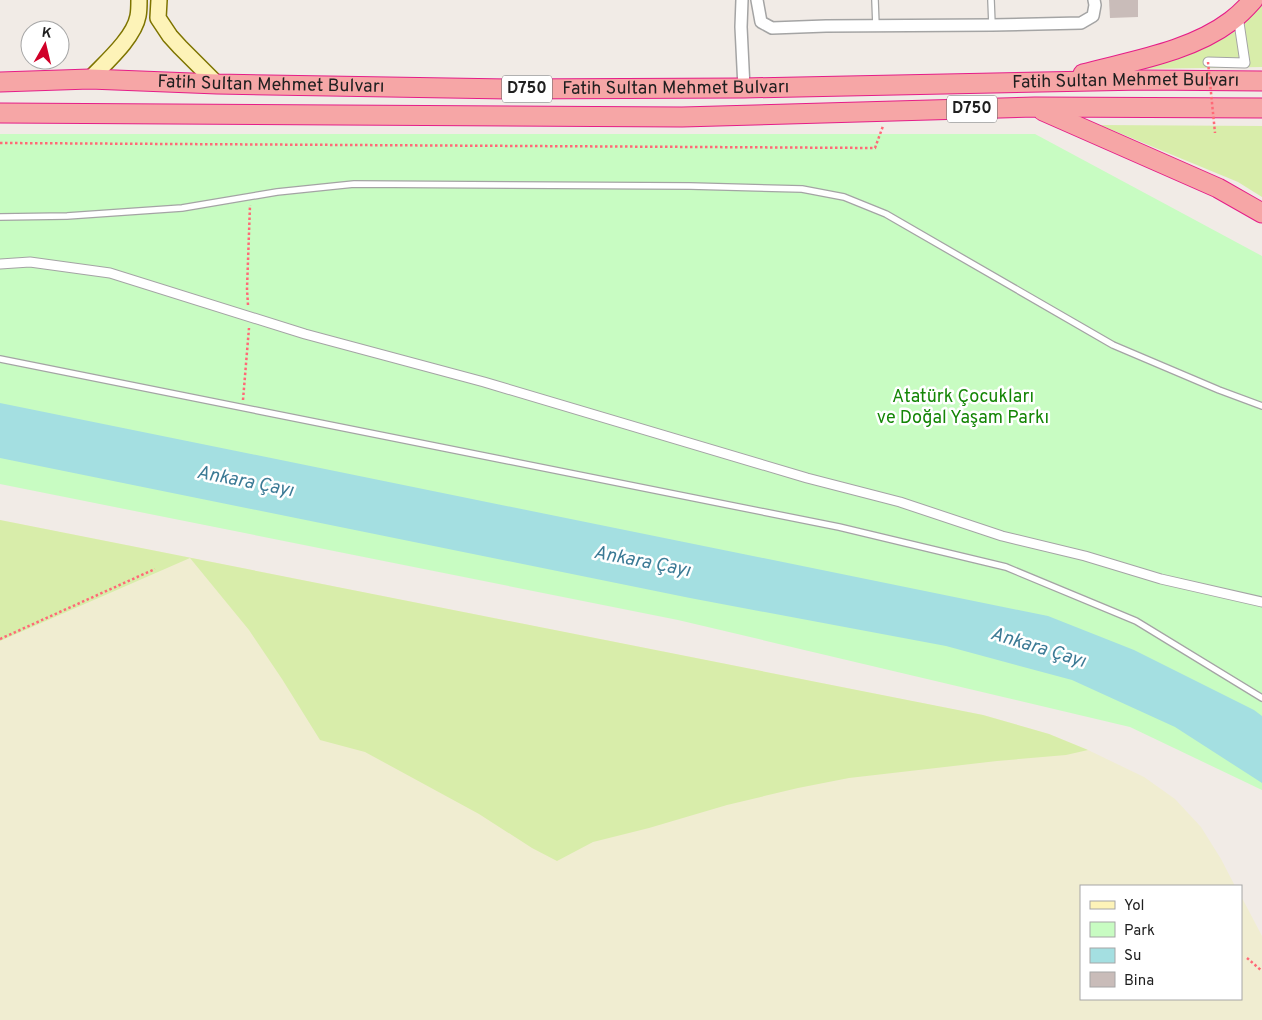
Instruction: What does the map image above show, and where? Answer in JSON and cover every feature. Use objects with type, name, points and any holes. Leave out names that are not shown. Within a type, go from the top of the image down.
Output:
[{"type":"highway","points":[[1053,81],[1164,52],[1206,36],[1238,16],[1253,0]]},
{"type":"highway","name":"Fatih Sultan Mehmet Bulvarı","points":[[0,82],[90,80],[488,89],[744,88],[1144,80],[1262,81]]},
{"type":"highway","name":"Fatih Sultan Mehmet Bulvarı","points":[[0,113],[682,117],[1035,107],[1262,108]]},
{"type":"highway","points":[[1035,107],[1218,188],[1262,213]]},
{"type":"main road","points":[[90,80],[134,30],[138,16],[139,0]]},
{"type":"main road","points":[[159,0],[158,18],[170,36],[217,84]]},
{"type":"main road","points":[[138,16],[158,18]]},
{"type":"street","points":[[742,0],[741,27],[744,88]]},
{"type":"street","points":[[757,0],[761,22],[772,28],[1080,23],[1093,16],[1094,0]]},
{"type":"street","points":[[1208,62],[1246,63],[1238,16]]},
{"type":"street","points":[[0,264],[30,262],[110,273],[305,334],[484,382],[807,478],[900,502],[1002,536],[1085,556],[1161,579],[1262,602]]},
{"type":"lane","points":[[875,0],[876,26]]},
{"type":"lane","points":[[991,0],[992,25]]},
{"type":"lane","points":[[0,217],[67,216],[182,208],[277,192],[364,184],[690,186],[802,189],[844,197],[886,214],[1113,344],[1262,406]]},
{"type":"lane","points":[[0,359],[839,527],[1006,567],[1136,621],[1262,698]]},
{"type":"path","points":[[1208,62],[1215,133]]},
{"type":"path","points":[[0,143],[875,148],[887,111]]},
{"type":"path","points":[[242,408],[249,317],[247,289],[250,196]]},
{"type":"path","points":[[0,640],[155,569]]},
{"type":"path","points":[[1247,958],[1262,971]]},
{"type":"shaded area","points":[[0,520],[983,715],[1049,734],[1088,750],[1144,777],[1175,799],[1201,827],[1234,885],[1080,885],[1080,1000],[1242,1000],[1242,898],[1262,936],[1262,1020],[0,1020]]},
{"type":"green space","points":[[1262,4],[1262,67],[1139,69],[1221,40],[1240,27]]},
{"type":"green space","points":[[1100,125],[1262,126],[1262,197],[1238,182]]},
{"type":"green space","name":"Atatürk Çocukları ve Doğal Yaşam Parkı","points":[[0,134],[1035,134],[1262,256],[1262,790],[1130,727],[678,620],[0,484]]},
{"type":"green space","points":[[0,520],[983,715],[1049,734],[1088,750],[1066,755],[849,778],[798,788],[727,805],[593,842],[557,861],[532,848],[479,814],[365,752],[320,740],[249,630],[190,558],[0,641]]},
{"type":"water","name":"Ankara Çayı","points":[[0,403],[1048,616],[1134,650],[1254,710],[1262,716],[1262,783],[1175,727],[1072,680],[946,646],[690,598],[0,458]]},
{"type":"building","points":[[1109,0],[1138,0],[1138,17],[1110,18]]}]
